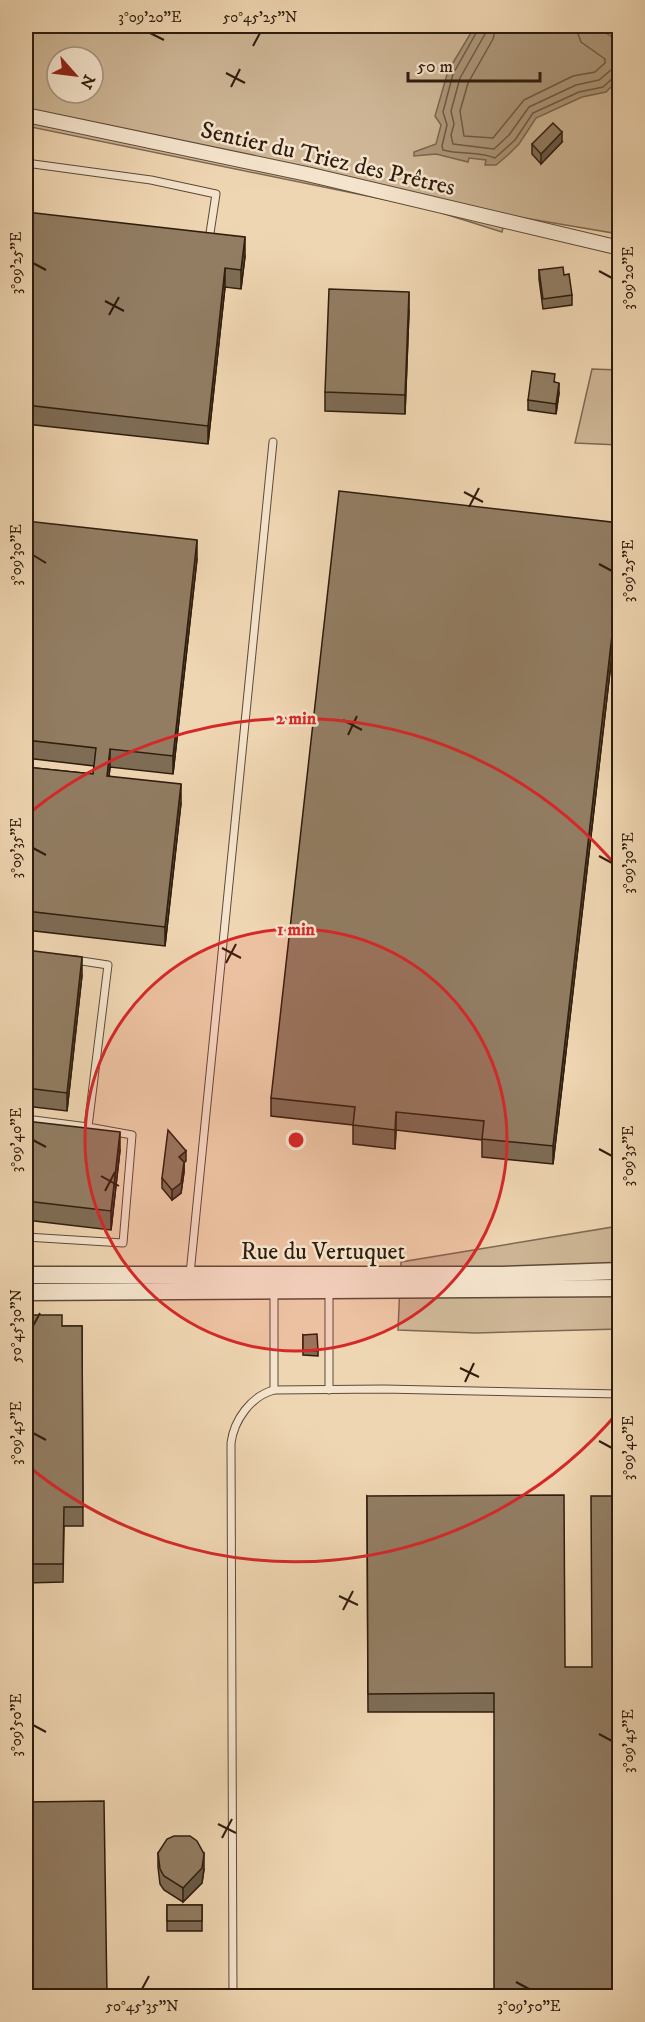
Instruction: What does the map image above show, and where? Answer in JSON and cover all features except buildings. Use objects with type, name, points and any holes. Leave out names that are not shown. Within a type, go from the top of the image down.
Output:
[{"type":"street","name":"Sentier du Triez des Prêtres","points":[[26,115],[307,174],[620,248]]},
{"type":"street","name":"Rue du Vertuquet","points":[[329,1284],[620,1271]]},
{"type":"street","name":"Rue du Vertuquet","points":[[26,1275],[189,1283],[620,1288]]},
{"type":"street","name":"Rue du Vertuquet","points":[[26,1292],[189,1283]]},
{"type":"lane","points":[[26,163],[151,180],[216,195],[210,233]]},
{"type":"lane","points":[[189,1283],[273,442]]},
{"type":"lane","points":[[61,958],[108,965],[88,1127]]},
{"type":"lane","points":[[26,1119],[132,1135],[123,1243],[26,1237]]},
{"type":"lane","points":[[274,1284],[274,1390]]},
{"type":"lane","points":[[329,1284],[329,1390]]},
{"type":"lane","points":[[233,1996],[231,1443],[236,1425],[245,1410],[260,1395],[274,1390],[620,1394]]},
{"type":"shaded area","points":[[26,26],[619,26],[619,234],[506,215],[502,232],[426,208],[26,126]]},
{"type":"shaded area","points":[[592,369],[619,370],[619,445],[575,443]]},
{"type":"shaded area","points":[[619,1226],[619,1329],[476,1333],[398,1330],[401,1262]]},
{"type":"water","points":[[475,26],[596,26],[619,42],[619,79],[606,92],[582,97],[536,118],[519,144],[496,165],[485,165],[486,160],[469,158],[468,162],[436,154],[414,156],[414,152],[436,144],[441,125],[435,116],[448,71]]}]
